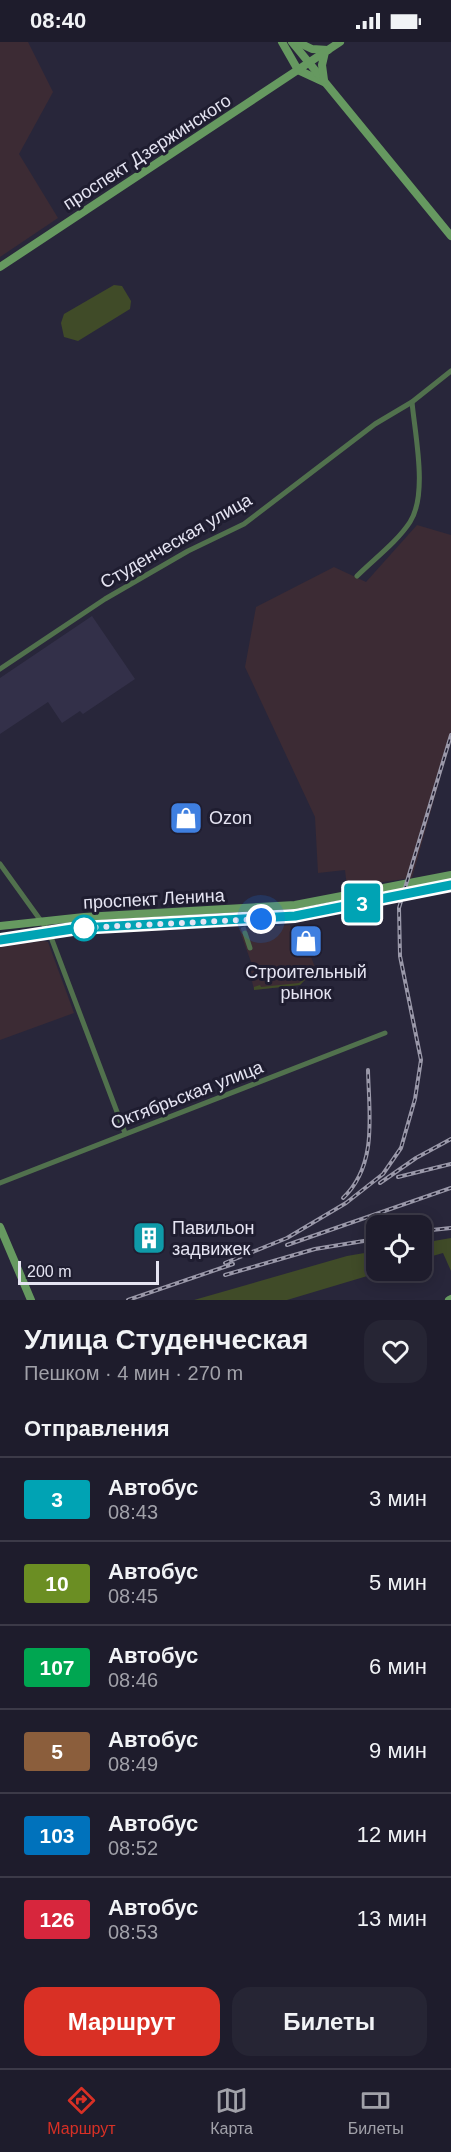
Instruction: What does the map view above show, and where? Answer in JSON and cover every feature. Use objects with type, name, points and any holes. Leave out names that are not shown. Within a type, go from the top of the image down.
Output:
[{"type":"main road","points":[[282,42],[298,70],[325,83]]},
{"type":"main road","points":[[292,42],[451,236]]},
{"type":"main road","points":[[297,42],[312,49],[327,51],[322,70],[325,83]]},
{"type":"main road","name":"проспект Дзержинского","points":[[0,267],[340,42]]},
{"type":"main road","points":[[287,78],[289,57]]},
{"type":"main road","name":"проспект Ленина","points":[[0,926],[40,921],[287,906],[451,875]]},
{"type":"main road","name":"проспект Ленина","points":[[0,940],[79,928],[282,918],[451,885]]},
{"type":"main road","points":[[0,1227],[31,1300]]},
{"type":"street","name":"Студенческая улица","points":[[0,669],[105,599],[188,550],[244,524],[380,421],[412,402],[451,371]]},
{"type":"street","points":[[357,576],[408,524],[417,505],[419,486],[412,402]]},
{"type":"street","points":[[0,864],[49,932],[125,1133]]},
{"type":"street","points":[[245,933],[250,948]]},
{"type":"street","name":"Октябрьская улица","points":[[0,1183],[385,1033]]},
{"type":"shaded area","points":[[0,42],[28,42],[53,92],[19,154],[58,218],[0,257]]},
{"type":"shaded area","points":[[417,525],[451,535],[451,739],[412,878],[347,887],[345,870],[318,873],[315,817],[245,667],[256,607],[334,567],[366,582]]},
{"type":"shaded area","points":[[92,616],[135,679],[83,714],[80,711],[62,723],[48,702],[0,734],[0,678]]},
{"type":"shaded area","points":[[290,925],[296,948],[307,946],[316,970],[300,985],[254,990],[250,972],[254,970],[239,929]]},
{"type":"shaded area","points":[[48,942],[74,1013],[0,1040],[0,947]]},
{"type":"green space","points":[[114,285],[122,286],[131,301],[130,309],[78,341],[64,337],[61,323],[64,314]]},
{"type":"green space","points":[[316,968],[300,985],[254,990],[254,987],[260,985],[261,987],[299,983]]},
{"type":"green space","points":[[451,1238],[451,1271],[443,1253],[432,1256],[432,1241]]},
{"type":"green space","points":[[366,1253],[366,1276],[287,1300],[194,1300],[347,1256]]},
{"type":"tunnel","points":[[243,927],[245,933]]},
{"type":"railway","points":[[225,1263],[287,1238],[346,1203],[383,1174],[401,1148],[415,1099],[421,1060],[400,956],[399,908],[451,735]]},
{"type":"railway","points":[[343,1198],[354,1185],[367,1155],[370,1121],[368,1070]]},
{"type":"railway","points":[[380,1183],[416,1158],[451,1139]]},
{"type":"railway","points":[[398,1177],[451,1164]]},
{"type":"railway","points":[[287,1245],[451,1188]]},
{"type":"railway","points":[[432,1230],[451,1228]]},
{"type":"railway","points":[[225,1275],[315,1249],[366,1241]]},
{"type":"railway","points":[[128,1300],[233,1264]]},
{"type":"bus line","name":"3","points":[[0,940],[79,928],[282,918],[451,885]]},
{"type":"place","name":"Ozon","points":[[186,818]]},
{"type":"place","name":"Строительный рынок","points":[[306,941]]},
{"type":"place","name":"Павильон задвижек","points":[[149,1238]]},
{"type":"route","points":[[84,928],[79,928],[261,919]]}]
